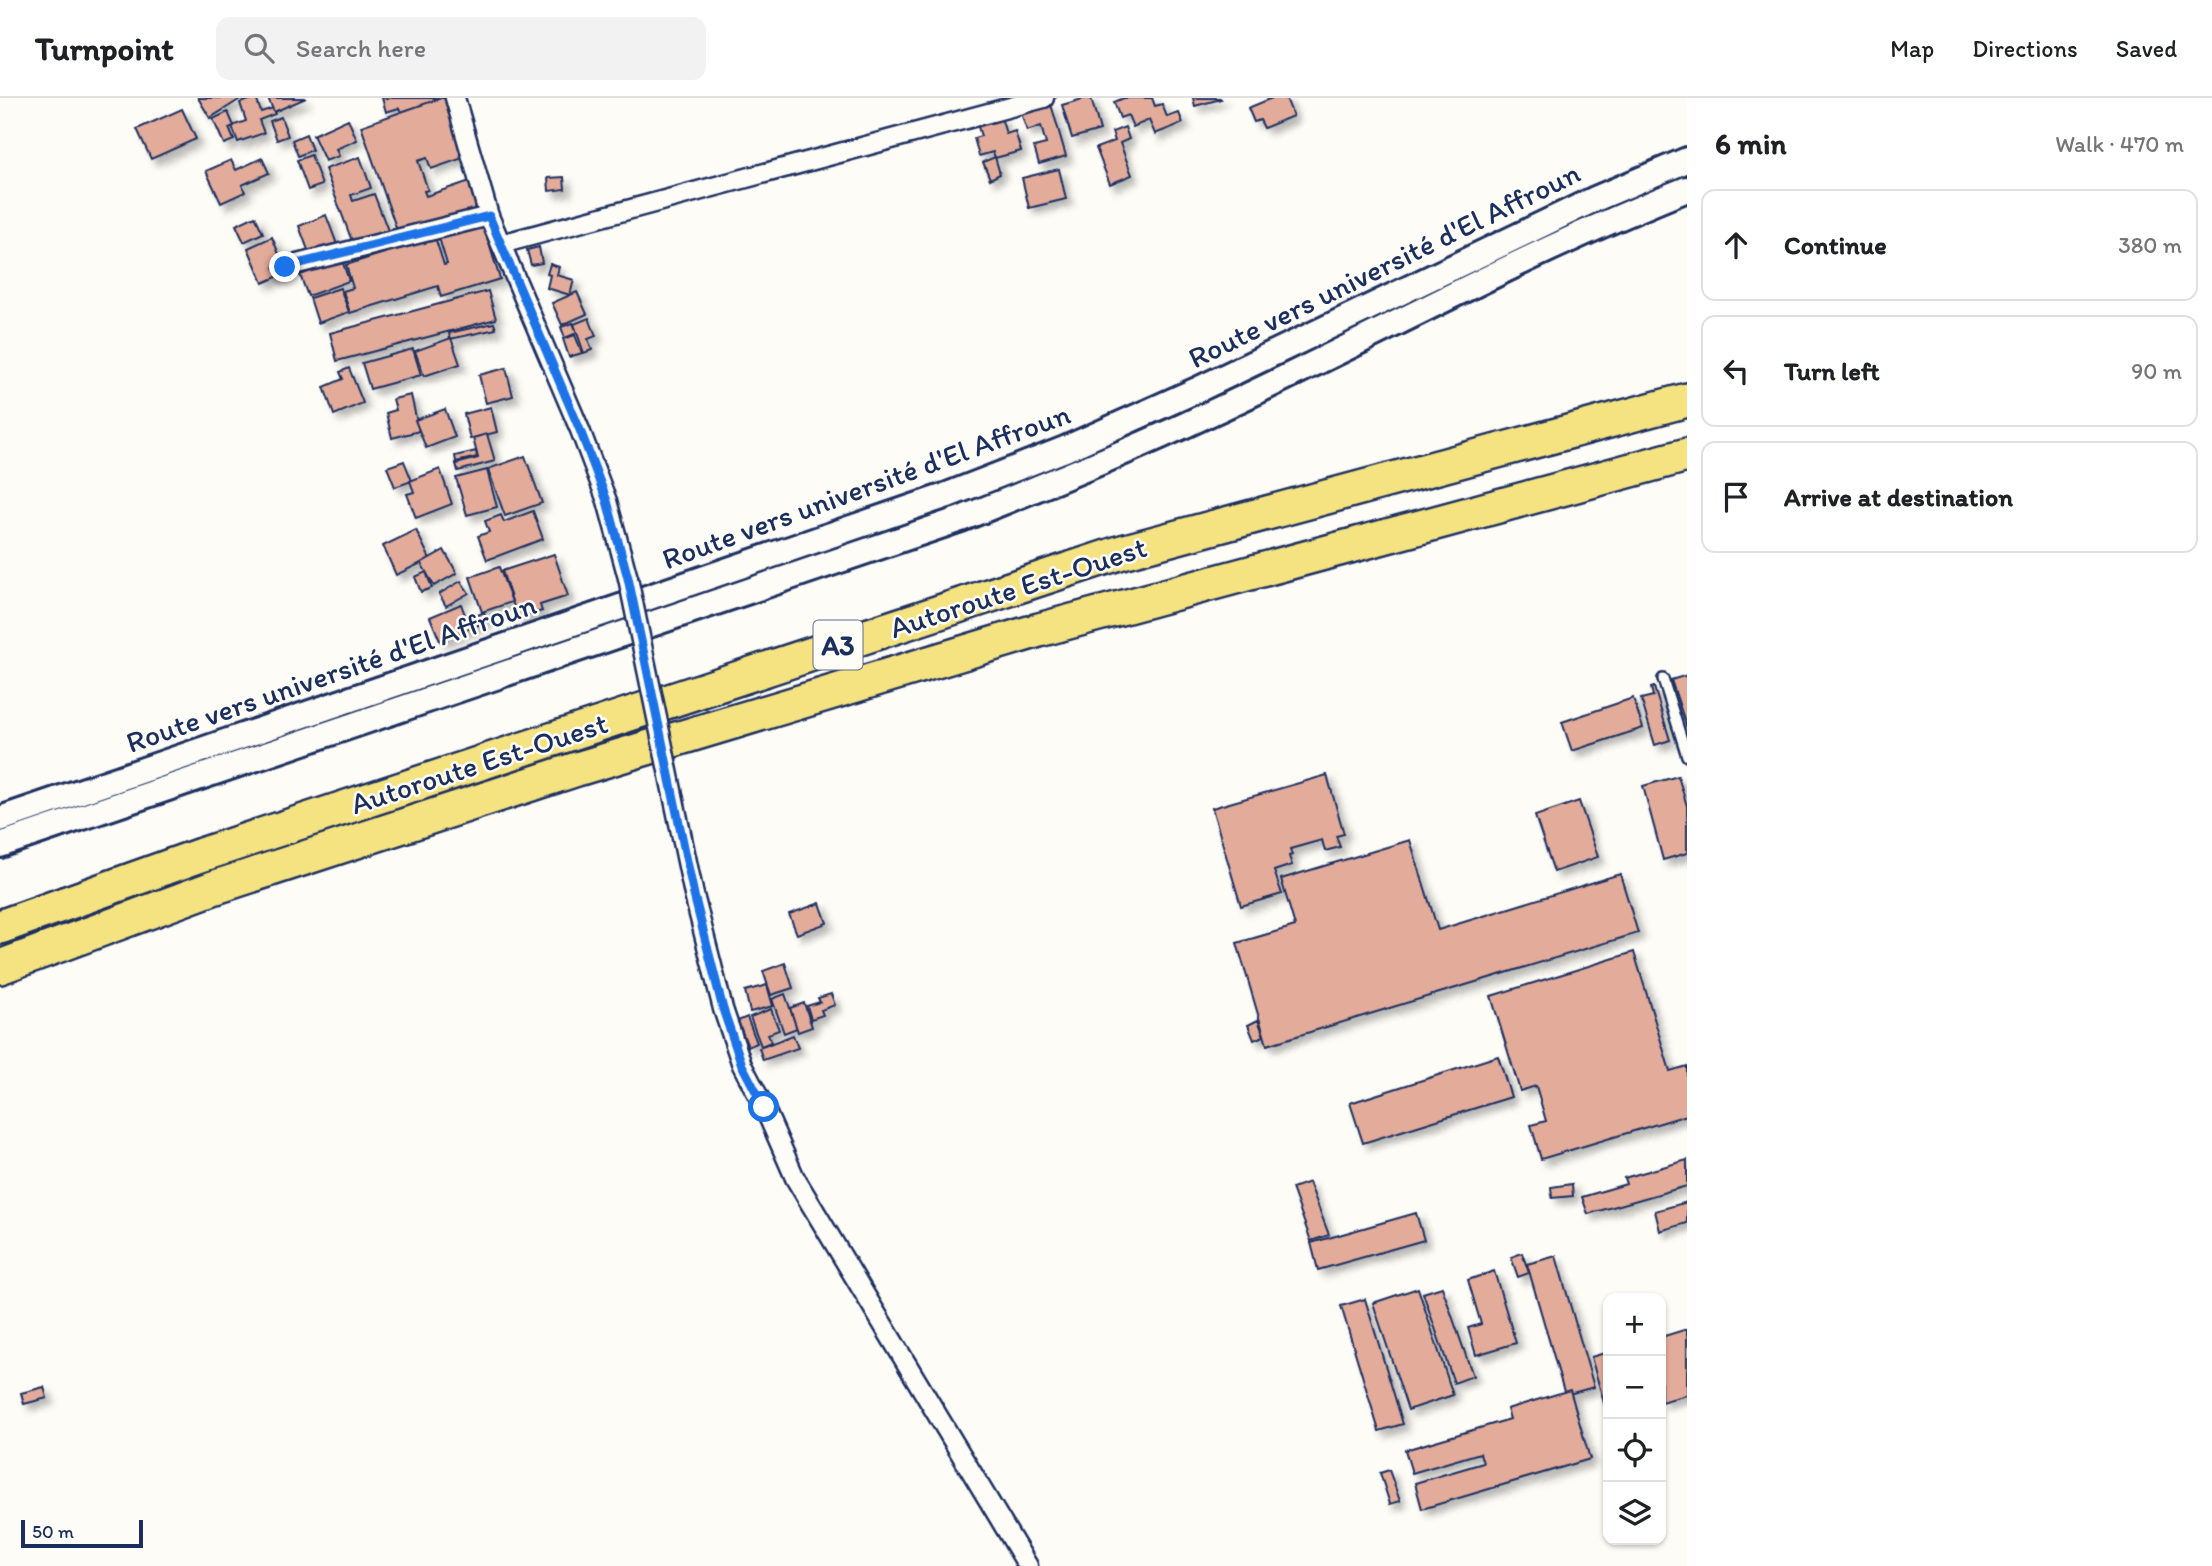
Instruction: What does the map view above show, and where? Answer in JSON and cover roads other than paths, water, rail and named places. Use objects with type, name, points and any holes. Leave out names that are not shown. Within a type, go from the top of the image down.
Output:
[{"type":"highway","name":"Autoroute Est-Ouest","points":[[0,927],[201,855],[1122,552],[1687,400]]},
{"type":"highway","name":"Autoroute Est-Ouest","points":[[0,967],[213,888],[577,769],[1039,630],[1687,455]]},
{"type":"main road","name":"Route vers université d'El Affroun","points":[[0,819],[945,496],[1065,449],[1197,390],[1595,199],[1687,160]]},
{"type":"main road","name":"Route vers université d'El Affroun","points":[[0,845],[961,519],[1074,474],[1210,414],[1605,224],[1687,190]]},
{"type":"street","points":[[455,98],[489,216],[585,442],[607,501],[628,578],[694,895],[723,1009],[742,1065],[795,1178],[1028,1566]]},
{"type":"street","points":[[501,244],[1044,98]]},
{"type":"street","points":[[285,267],[489,216]]},
{"type":"lane","points":[[1663,679],[1687,756]]}]
